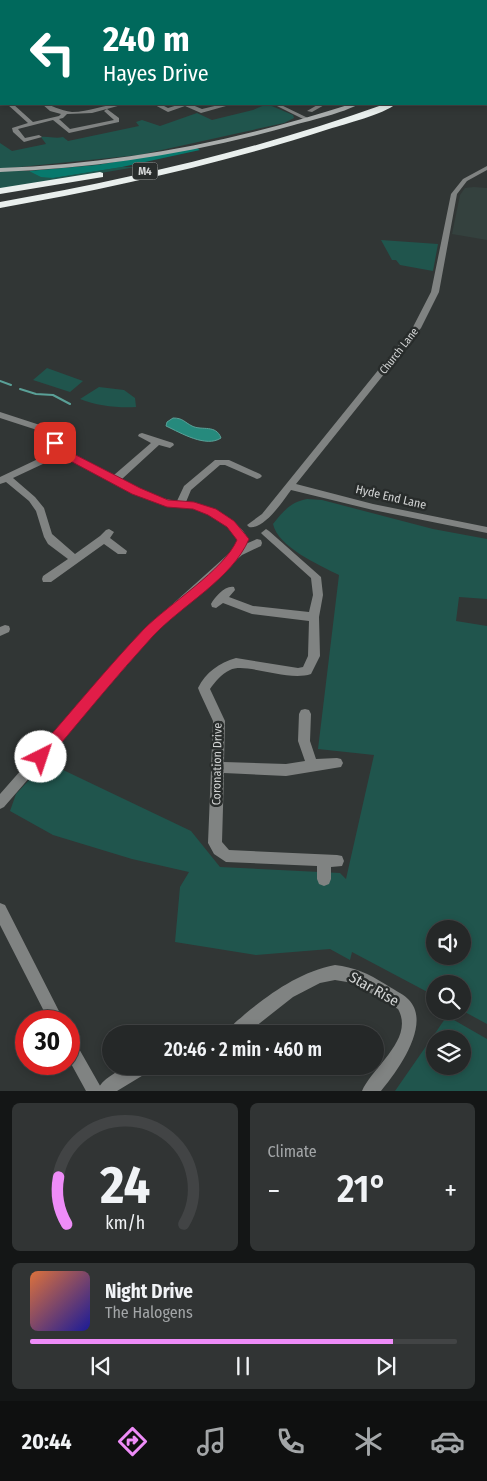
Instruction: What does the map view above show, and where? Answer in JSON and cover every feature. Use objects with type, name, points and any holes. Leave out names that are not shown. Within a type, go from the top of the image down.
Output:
[{"type":"highway","name":"M4","points":[[0,199],[180,163],[287,134],[373,105]]},
{"type":"highway","name":"M4","points":[[0,215],[151,178],[298,136],[389,105]]},
{"type":"highway","name":"M4","points":[[129,170],[287,134]]},
{"type":"highway","name":"M4","points":[[0,204],[90,188],[203,163]]},
{"type":"highway","points":[[0,191],[112,173]]},
{"type":"main road","points":[[0,170],[77,166],[150,156],[236,138],[353,105]]},
{"type":"street","points":[[11,105],[31,123]]},
{"type":"street","points":[[46,105],[53,110],[66,112],[78,112],[116,105]]},
{"type":"street","points":[[158,105],[168,110],[182,105]]},
{"type":"street","points":[[187,105],[201,111],[223,106]]},
{"type":"street","points":[[277,105],[307,119]]},
{"type":"street","points":[[310,111],[321,105]]},
{"type":"street","points":[[55,118],[69,131],[117,121],[107,111]]},
{"type":"street","points":[[39,137],[24,140],[15,131],[15,128],[61,117],[66,112]]},
{"type":"street","name":"Church Lane","points":[[246,531],[265,516],[417,328],[435,292],[457,189],[466,179],[487,168]]},
{"type":"street","points":[[0,426],[5,416],[40,428],[62,451],[115,480],[159,501],[201,507],[230,524],[262,536]]},
{"type":"street","points":[[142,436],[157,442],[170,444]]},
{"type":"street","points":[[115,480],[157,442]]},
{"type":"street","points":[[62,451],[4,480],[32,499],[41,510],[47,534],[52,541],[75,560]]},
{"type":"street","points":[[180,505],[187,488],[218,462],[226,462],[241,474],[257,476]]},
{"type":"street","name":"Hyde End Lane","points":[[289,486],[373,507],[487,530]]},
{"type":"street","points":[[0,803],[150,631],[196,592],[238,552],[262,536],[265,516]]},
{"type":"street","points":[[246,531],[249,542],[262,536]]},
{"type":"street","points":[[238,552],[246,531]]},
{"type":"street","points":[[47,580],[107,535],[122,551]]},
{"type":"street","name":"Coronation Drive","points":[[262,536],[281,545],[295,561],[316,577],[318,595],[314,617],[314,656],[307,671],[298,673],[236,663],[227,664],[218,670],[204,688],[206,697],[215,708],[219,721],[215,843],[226,856],[331,861],[324,879]]},
{"type":"street","points":[[223,598],[252,610],[314,617]]},
{"type":"street","points":[[305,714],[304,741],[312,765]]},
{"type":"street","points":[[217,767],[286,770],[337,763]]},
{"type":"street","points":[[0,910],[51,1010]]},
{"type":"street","name":"Star Rise","points":[[244,1025],[272,1000],[294,988],[318,977],[336,972],[350,974],[403,1004],[408,1010],[411,1019],[410,1030],[384,1075]]},
{"type":"street","points":[[80,1064],[95,1091]]},
{"type":"street","points":[[105,1091],[129,1075]]},
{"type":"street","name":"Star Rise","points":[[370,1091],[384,1075]]},
{"type":"shaded area","points":[[269,105],[293,115],[294,118],[284,123],[139,155],[0,169],[0,143],[12,151],[46,144],[41,137],[63,137],[68,141],[139,126],[136,122],[142,120],[160,126],[197,113],[212,120]]},
{"type":"shaded area","points":[[197,148],[200,150],[122,167],[53,178],[41,177],[29,171],[97,165]]},
{"type":"shaded area","points":[[122,167],[136,167],[0,190],[0,171],[29,171],[53,178]]},
{"type":"shaded area","points":[[465,188],[487,188],[487,240],[452,234],[460,195]]},
{"type":"shaded area","points":[[381,240],[438,244],[433,271],[400,265],[396,260],[392,260]]},
{"type":"shaded area","points":[[47,368],[83,381],[70,392],[33,380]]},
{"type":"shaded area","points":[[99,387],[124,390],[135,398],[136,407],[108,406],[80,399]]},
{"type":"shaded area","points":[[173,418],[181,419],[192,426],[212,429],[221,438],[215,441],[208,441],[186,436],[166,426],[167,422]]},
{"type":"shaded area","points":[[307,499],[322,500],[433,529],[487,539],[487,599],[459,597],[456,621],[487,626],[487,1024],[471,1015],[471,975],[426,975],[426,991],[352,952],[350,960],[330,949],[256,955],[175,942],[180,887],[189,872],[132,859],[53,835],[10,811],[16,794],[46,762],[57,770],[59,768],[191,831],[220,867],[340,873],[346,879],[374,755],[318,749],[339,575],[291,548],[276,532],[273,524],[280,515],[296,502]]},
{"type":"shaded area","points":[[444,1020],[454,1020],[487,1039],[487,1091],[395,1091],[426,1046],[426,1075],[471,1075],[471,1030],[437,1030]]},
{"type":"waterway","points":[[0,381],[11,385]]},
{"type":"waterway","points":[[20,389],[36,394],[53,395],[70,404]]},
{"type":"route","points":[[41,757],[110,679],[134,648],[161,621],[216,574],[238,552],[243,539],[230,524],[212,512],[201,507],[159,501],[136,491],[65,453],[55,443]]}]
